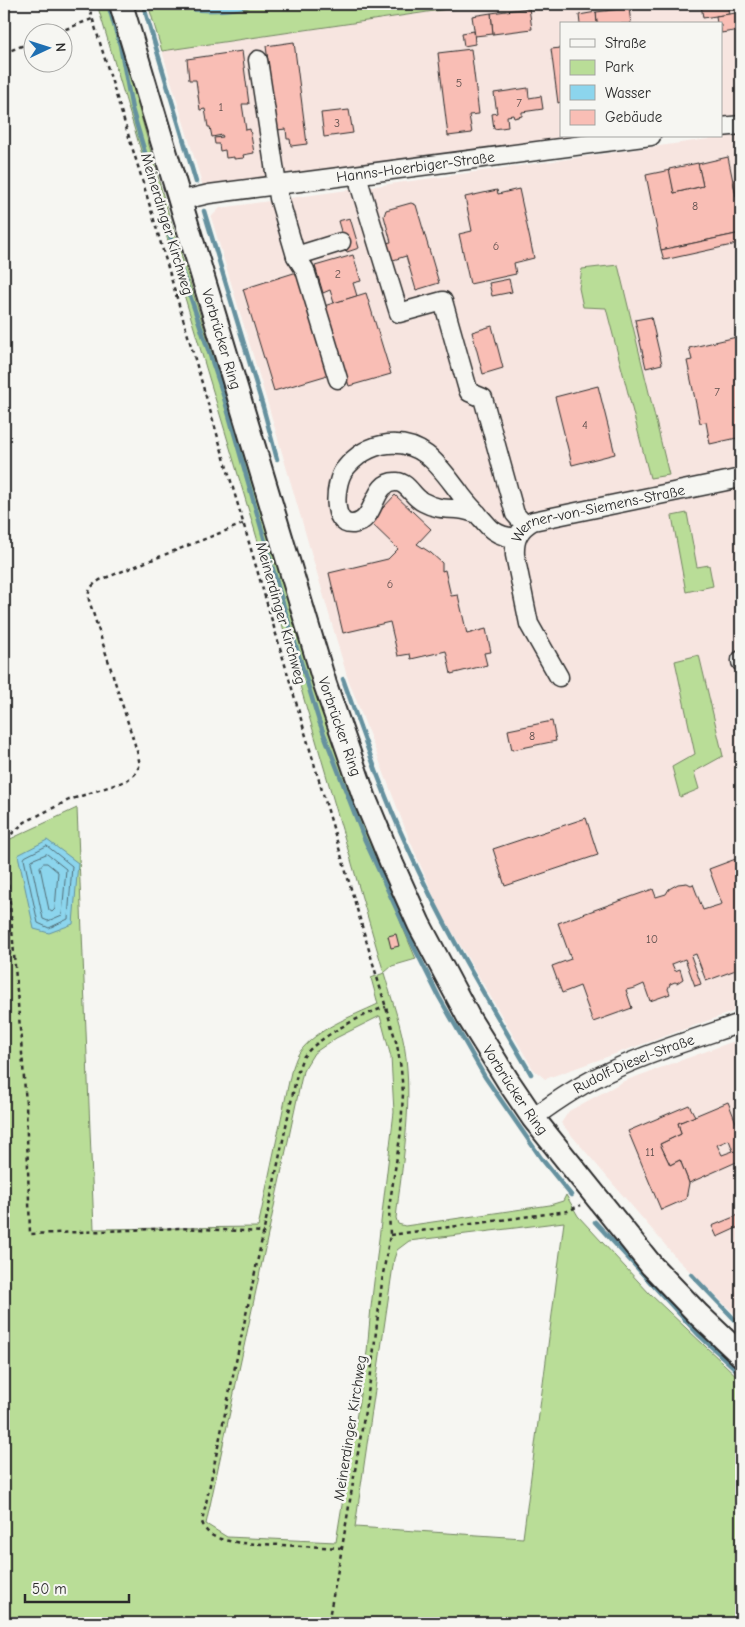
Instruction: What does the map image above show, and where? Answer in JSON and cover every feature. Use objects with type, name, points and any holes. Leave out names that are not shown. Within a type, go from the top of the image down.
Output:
[{"type":"main road","name":"Vorbrücker Ring","points":[[121,4],[325,684],[365,799],[419,924],[470,1020],[508,1082],[533,1118],[652,1266],[741,1355]]},
{"type":"street","points":[[258,60],[279,198],[296,256],[305,270],[338,379]]},
{"type":"street","points":[[722,127],[741,124]]},
{"type":"street","name":"Hanns-Hoerbiger-Straße","points":[[179,200],[209,194],[637,138]]},
{"type":"street","points":[[359,174],[360,186],[399,314],[443,301],[469,392],[483,398],[520,532],[504,536],[493,531],[460,493],[444,470],[428,455],[414,447],[397,444],[380,445],[365,451],[351,460],[341,474],[337,491],[339,517],[346,523],[354,524],[361,521],[373,507],[376,496],[384,486],[395,482],[405,484],[420,501],[436,508],[457,509],[478,514]]},
{"type":"street","points":[[296,256],[341,242]]},
{"type":"street","name":"Werner-von-Siemens-Straße","points":[[559,677],[529,624],[515,555],[520,532],[532,521],[741,478]]},
{"type":"street","name":"Rudolf-Diesel-Straße","points":[[533,1118],[576,1089],[630,1062],[741,1023]]},
{"type":"path","name":"Meinerdinger Kirchweg","points":[[88,4],[141,176],[386,1007],[402,1069],[401,1131],[389,1208],[390,1236],[382,1274],[370,1382],[328,1623]]},
{"type":"path","points":[[738,4],[741,17]]},
{"type":"path","points":[[72,27],[92,19]]},
{"type":"path","points":[[4,53],[22,46]]},
{"type":"path","points":[[243,524],[100,580],[92,586],[88,594],[89,600],[140,765],[135,774],[126,781],[69,800],[25,822],[8,837],[6,855],[26,1103],[30,1234],[180,1228],[264,1232]]},
{"type":"path","points":[[342,1548],[226,1540],[213,1537],[205,1530],[202,1522],[298,1074],[304,1056],[322,1040],[350,1023],[374,1010],[386,1007]]},
{"type":"path","points":[[390,1236],[568,1211],[581,1205],[593,1194]]},
{"type":"shaded area","points":[[482,4],[741,4],[741,116],[722,119],[722,22],[560,22],[560,138],[581,138],[204,190],[162,51]]},
{"type":"shaded area","points":[[737,135],[741,138],[741,1009],[545,1079],[533,1069],[439,909],[408,836],[347,676],[211,217],[220,208]]},
{"type":"shaded area","points":[[740,1039],[741,1320],[678,1260],[561,1123],[569,1111],[624,1081]]},
{"type":"green space","points":[[97,4],[110,4],[164,199],[318,688],[401,923],[416,959],[392,966],[384,973],[254,528]]},
{"type":"green space","points":[[148,4],[190,4],[194,11],[248,8],[254,4],[482,4],[162,51]]},
{"type":"green space","points":[[618,265],[669,475],[650,478],[606,308],[583,307],[579,288],[582,269]]},
{"type":"green space","points":[[687,513],[697,567],[709,565],[713,586],[686,592],[672,516]]},
{"type":"green space","points":[[699,655],[723,756],[694,772],[699,789],[680,797],[672,767],[695,754],[675,661]]},
{"type":"green space","points":[[77,808],[94,1229],[258,1227],[291,1072],[296,1058],[306,1044],[325,1030],[378,1004],[371,978],[384,973],[405,1047],[408,1098],[396,1218],[398,1224],[405,1226],[550,1205],[563,1201],[566,1195],[578,1216],[650,1294],[741,1380],[741,1623],[4,1623],[4,957],[11,954],[4,842]],"holes":[[[380,1016],[391,1057],[394,1112],[367,1352],[336,1542],[227,1537],[206,1524],[303,1071],[314,1053],[336,1038]],[[564,1222],[523,1538],[355,1527],[394,1259],[397,1250],[409,1241]]]},
{"type":"water","points":[[190,4],[254,4],[241,9],[208,12],[194,11]]},
{"type":"water","points":[[47,840],[78,863],[73,924],[49,933],[34,929],[18,855]]},
{"type":"building","points":[[701,4],[727,4],[729,14],[703,18]]},
{"type":"building","points":[[529,8],[532,29],[493,34],[491,13]]},
{"type":"building","points":[[629,8],[631,22],[597,22],[596,12]]},
{"type":"building","points":[[596,12],[597,22],[580,22],[579,15]]},
{"type":"building","points":[[491,13],[493,34],[475,36],[472,16]]},
{"type":"building","points":[[736,13],[740,30],[722,33],[722,22],[717,22],[716,16]]},
{"type":"building","points":[[474,31],[475,44],[464,46],[462,33]]},
{"type":"building","points":[[294,42],[307,144],[291,146],[290,139],[287,139],[286,129],[277,130],[266,46]]},
{"type":"building","points":[[560,48],[560,102],[558,103],[551,49]]},
{"type":"building","points":[[471,49],[479,114],[469,115],[472,133],[448,136],[438,53]]},
{"type":"building","points":[[242,51],[249,104],[242,104],[246,130],[250,129],[254,153],[243,155],[244,158],[234,159],[234,157],[226,158],[225,150],[220,151],[219,144],[215,144],[214,138],[223,137],[222,135],[212,137],[205,109],[200,110],[196,80],[189,80],[187,59]]},
{"type":"building","points":[[528,88],[529,98],[541,96],[543,109],[522,112],[522,116],[514,118],[513,115],[507,116],[508,127],[494,129],[492,114],[497,113],[494,93]]},
{"type":"building","points":[[349,110],[353,133],[324,137],[321,113]]},
{"type":"building","points":[[728,157],[741,220],[741,233],[661,250],[646,175],[670,170],[674,193],[703,186],[698,164]]},
{"type":"building","points":[[698,163],[703,186],[674,193],[669,169]]},
{"type":"building","points":[[741,178],[741,220],[733,180]]},
{"type":"building","points":[[519,189],[534,258],[514,263],[516,274],[470,284],[459,234],[472,231],[465,197],[497,190],[498,194]]},
{"type":"building","points":[[411,203],[416,205],[439,283],[416,290],[406,256],[390,261],[385,243],[391,242],[384,216],[386,210]]},
{"type":"building","points":[[350,218],[359,248],[347,252],[338,221]]},
{"type":"building","points":[[741,233],[741,243],[664,260],[661,250]]},
{"type":"building","points":[[353,255],[361,281],[353,283],[357,296],[334,303],[330,290],[323,293],[315,266]]},
{"type":"building","points":[[297,272],[328,375],[274,391],[243,289]]},
{"type":"building","points":[[509,279],[512,292],[492,296],[489,283]]},
{"type":"building","points":[[366,293],[391,374],[349,386],[324,306]]},
{"type":"building","points":[[651,317],[662,364],[646,368],[635,320]]},
{"type":"building","points":[[492,326],[503,368],[483,374],[472,332]]},
{"type":"building","points":[[741,336],[741,440],[737,441],[737,438],[710,444],[706,422],[700,423],[687,361],[692,360],[689,348]]},
{"type":"building","points":[[598,386],[615,454],[572,465],[555,397]]},
{"type":"building","points":[[395,495],[431,529],[417,544],[442,563],[442,571],[445,570],[451,596],[458,595],[467,634],[486,629],[491,652],[484,653],[487,665],[451,674],[446,651],[411,659],[410,654],[398,656],[390,622],[343,633],[329,573],[388,559],[398,549],[370,522]]},
{"type":"building","points":[[552,721],[556,741],[512,750],[508,730]]},
{"type":"building","points":[[586,818],[598,855],[505,886],[493,849]]},
{"type":"building","points":[[741,857],[741,968],[706,981],[696,954],[691,956],[701,984],[695,986],[685,959],[672,964],[675,971],[680,969],[683,979],[677,983],[670,984],[668,989],[670,994],[650,1001],[644,984],[626,990],[632,1008],[593,1022],[580,986],[562,993],[552,966],[571,959],[558,923],[653,889],[656,897],[666,894],[669,889],[678,884],[693,884],[703,910],[722,904],[709,869]]},
{"type":"building","points":[[396,934],[399,946],[391,948],[388,936]]},
{"type":"building","points":[[728,1102],[741,1135],[741,1160],[689,1183],[680,1160],[670,1165],[660,1144],[681,1134],[678,1123]],"holes":[[[729,1140],[733,1151],[722,1155],[717,1145]]]},
{"type":"building","points":[[689,1105],[695,1116],[678,1123],[681,1134],[660,1144],[670,1165],[680,1160],[689,1183],[686,1199],[661,1210],[628,1131]]},
{"type":"building","points":[[741,1214],[741,1226],[717,1237],[712,1226]]},
{"type":"waterway","points":[[108,4],[120,45],[132,109],[168,230],[222,391],[319,721],[364,838],[439,997],[485,1077],[541,1158],[571,1195]]},
{"type":"waterway","points":[[143,4],[196,182]]},
{"type":"waterway","points":[[204,211],[277,459]]},
{"type":"waterway","points":[[343,679],[381,784],[421,875],[466,962],[531,1074]]},
{"type":"waterway","points":[[595,1222],[698,1334],[741,1374]]},
{"type":"waterway","points":[[691,1274],[741,1326]]}]
